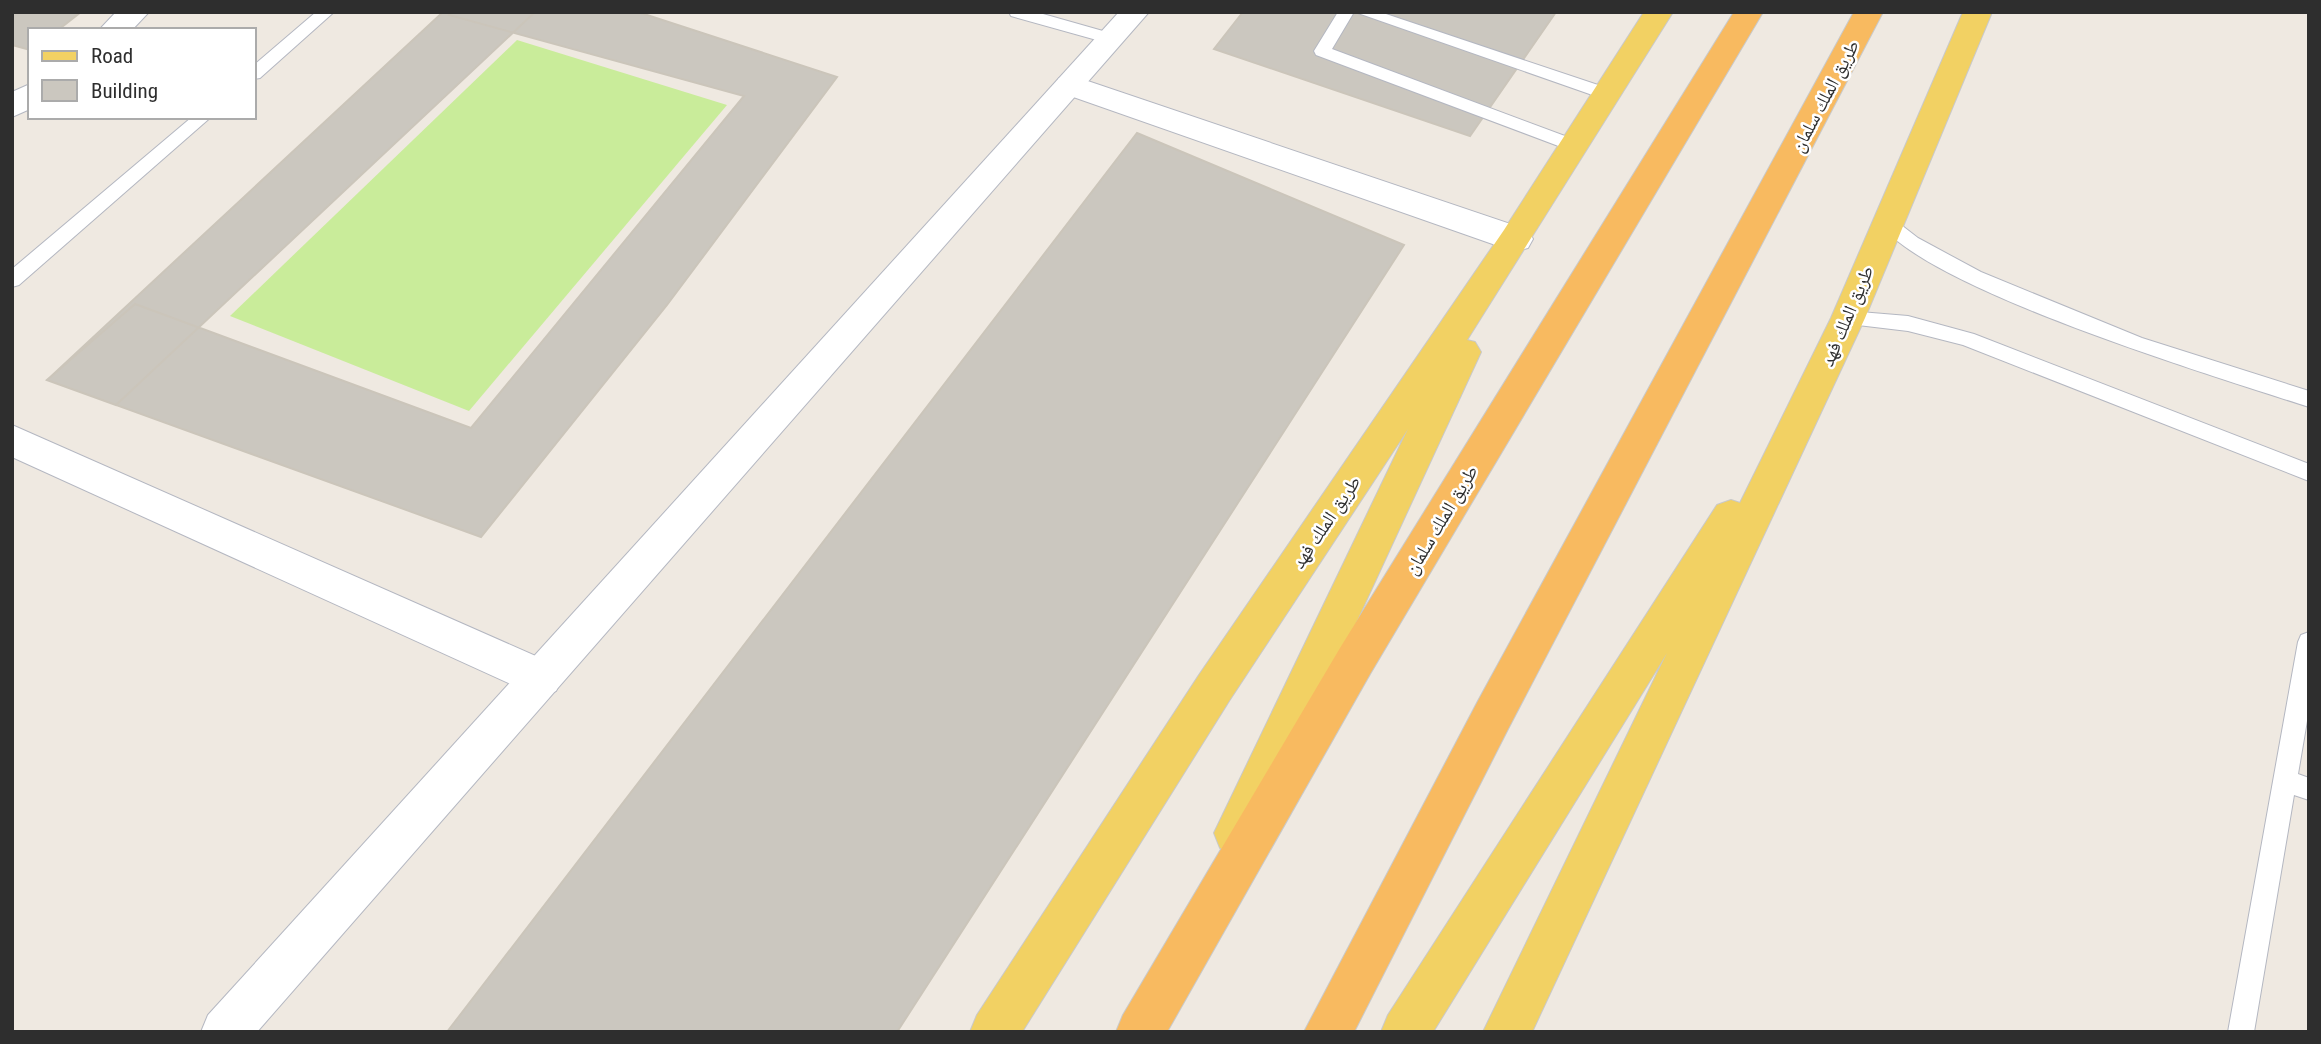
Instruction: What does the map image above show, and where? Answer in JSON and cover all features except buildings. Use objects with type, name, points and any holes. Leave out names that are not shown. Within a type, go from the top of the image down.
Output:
[{"type":"highway","name":"طريق الملك سلمان","points":[[1148,1019],[1355,661],[1749,12]]},
{"type":"highway","name":"طريق الملك سلمان","points":[[1328,1032],[1493,715],[1869,12]]},
{"type":"main road","name":"طريق الملك فهد","points":[[994,1032],[1214,688],[1516,239],[1659,12]]},
{"type":"main road","points":[[1954,68],[1966,12]]},
{"type":"main road","name":"طريق الملك فهد","points":[[1507,1032],[1824,370],[1848,318],[1886,219],[1978,12]]},
{"type":"main road","points":[[1148,1019],[1516,239]]},
{"type":"main road","points":[[1405,1032],[1824,370]]},
{"type":"street","points":[[115,28],[135,12]]},
{"type":"street","points":[[225,1032],[1123,26]]},
{"type":"street","points":[[1070,85],[1516,239]]},
{"type":"street","points":[[12,107],[28,95]]},
{"type":"street","points":[[12,440],[541,678]]},
{"type":"lane","points":[[256,72],[326,12]]},
{"type":"lane","points":[[1017,12],[1123,26]]},
{"type":"lane","points":[[1346,12],[1322,51],[1576,146]]},
{"type":"lane","points":[[1363,12],[1607,94]]},
{"type":"lane","points":[[12,280],[201,119]]},
{"type":"lane","points":[[1886,219],[1912,243],[1974,276],[2135,343],[2309,399]]},
{"type":"lane","points":[[1848,318],[1880,318],[1914,323],[2000,352],[2309,473]]},
{"type":"lane","points":[[2241,1032],[2309,642]]},
{"type":"lane","points":[[2285,781],[2309,789]]},
{"type":"green space","points":[[517,40],[727,105],[469,411],[230,316]]}]
